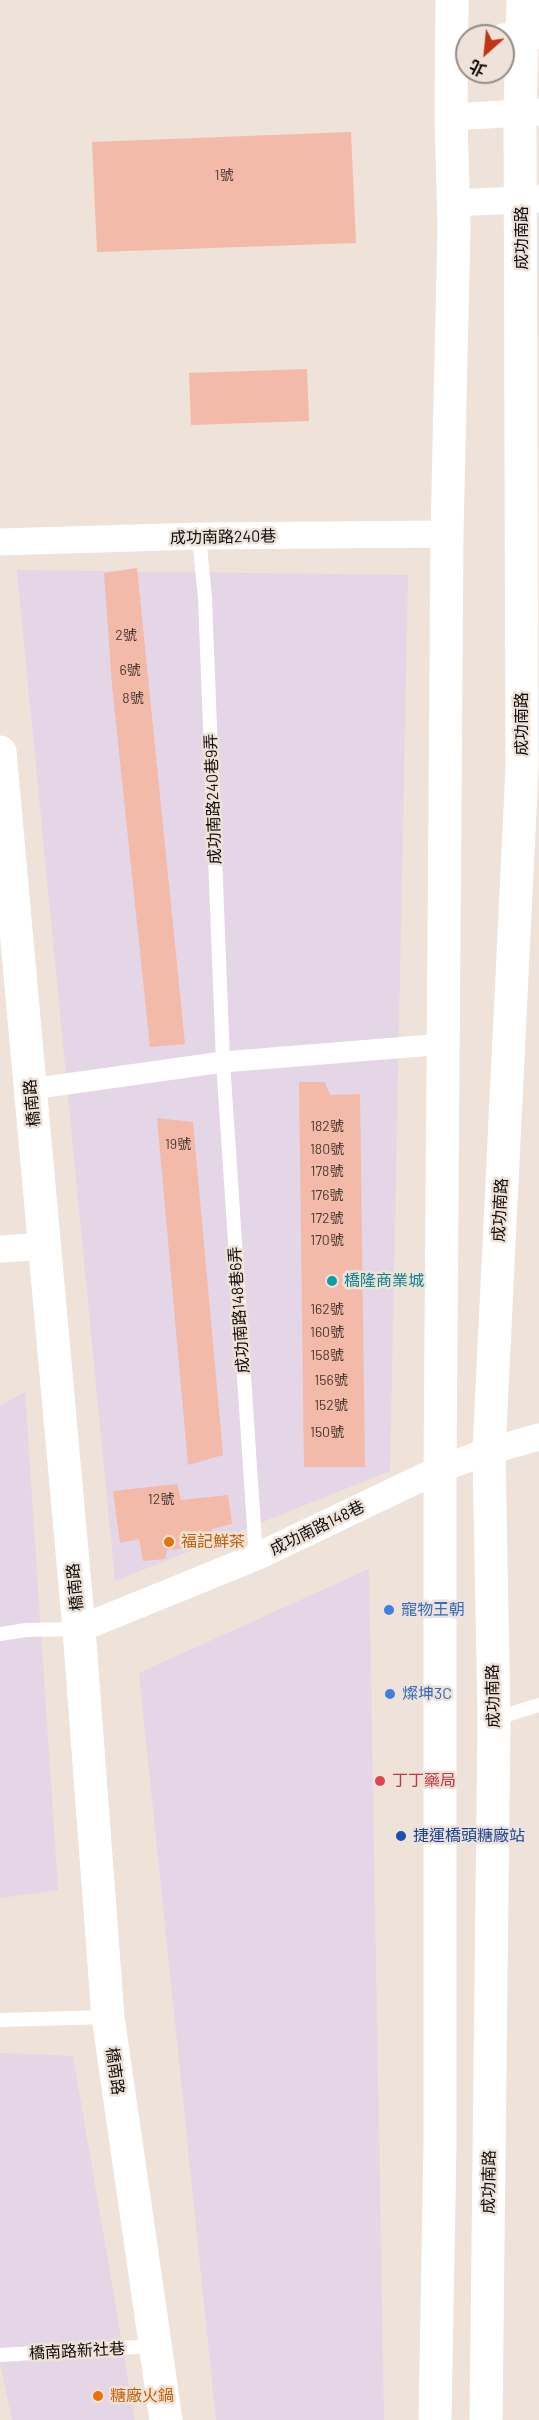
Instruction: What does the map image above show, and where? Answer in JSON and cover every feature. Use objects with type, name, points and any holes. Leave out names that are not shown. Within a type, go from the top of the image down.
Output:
[{"type":"main road","points":[[452,0],[456,24]]},
{"type":"main road","name":"成功南路","points":[[486,2420],[494,1719],[489,1451],[530,769],[530,199],[529,113],[521,36],[523,0]]},
{"type":"main road","points":[[435,2420],[440,2143],[440,1469],[445,1044],[447,534],[454,203],[451,117],[455,78]]},
{"type":"main road","name":"橋南路","points":[[0,752],[79,1629],[108,2017],[166,2420]]},
{"type":"street","points":[[451,117],[529,113]]},
{"type":"street","points":[[454,203],[530,199]]},
{"type":"street","name":"成功南路240巷","points":[[0,542],[199,536],[447,534]]},
{"type":"street","points":[[31,1089],[223,1062],[445,1044]]},
{"type":"street","points":[[0,1249],[45,1246]]},
{"type":"street","name":"成功南路148巷","points":[[79,1629],[256,1557],[440,1469],[489,1451],[539,1437]]},
{"type":"lane","name":"成功南路240巷9弄","points":[[199,536],[205,598],[223,1062]]},
{"type":"lane","name":"成功南路148巷6弄","points":[[223,1062],[256,1557]]},
{"type":"lane","points":[[0,1634],[26,1630],[79,1629]]},
{"type":"lane","points":[[494,1719],[539,1705]]},
{"type":"lane","points":[[0,2020],[108,2017]]},
{"type":"lane","name":"橋南路新社巷","points":[[0,2355],[155,2346]]},
{"type":"shaded area","name":"橋隆商業城","points":[[17,570],[408,575],[390,1471],[115,1581]]},
{"type":"shaded area","points":[[25,1392],[58,1890],[0,1898],[0,1406]]},
{"type":"shaded area","points":[[369,1569],[384,2420],[216,2420],[139,1673]]},
{"type":"shaded area","points":[[0,2053],[73,2056],[135,2420],[12,2420],[0,2363]]},
{"type":"building","points":[[351,132],[356,243],[97,252],[92,142]]},
{"type":"building","points":[[307,369],[309,421],[191,425],[189,373]]},
{"type":"building","points":[[137,568],[185,1044],[150,1047],[112,685],[104,573]]},
{"type":"building","name":"橋隆商業城","points":[[299,1082],[325,1082],[330,1095],[360,1094],[365,1467],[304,1467]]},
{"type":"building","points":[[157,1118],[193,1122],[223,1455],[188,1465]]},
{"type":"building","points":[[177,1484],[181,1500],[228,1495],[232,1524],[212,1529],[211,1538],[189,1540],[187,1548],[167,1550],[165,1559],[143,1561],[139,1539],[120,1543],[113,1491]]},
{"type":"place","name":"橋隆商業城","points":[[332,1281]]},
{"type":"place","name":"福記鮮茶","points":[[169,1542]]},
{"type":"place","name":"寵物王朝","points":[[389,1610]]},
{"type":"place","name":"燦坤3C","points":[[390,1694]]},
{"type":"place","name":"丁丁藥局","points":[[380,1781]]},
{"type":"place","name":"捷運橋頭糖廠站","points":[[401,1836]]},
{"type":"place","name":"糖廠火鍋","points":[[98,2396]]}]
